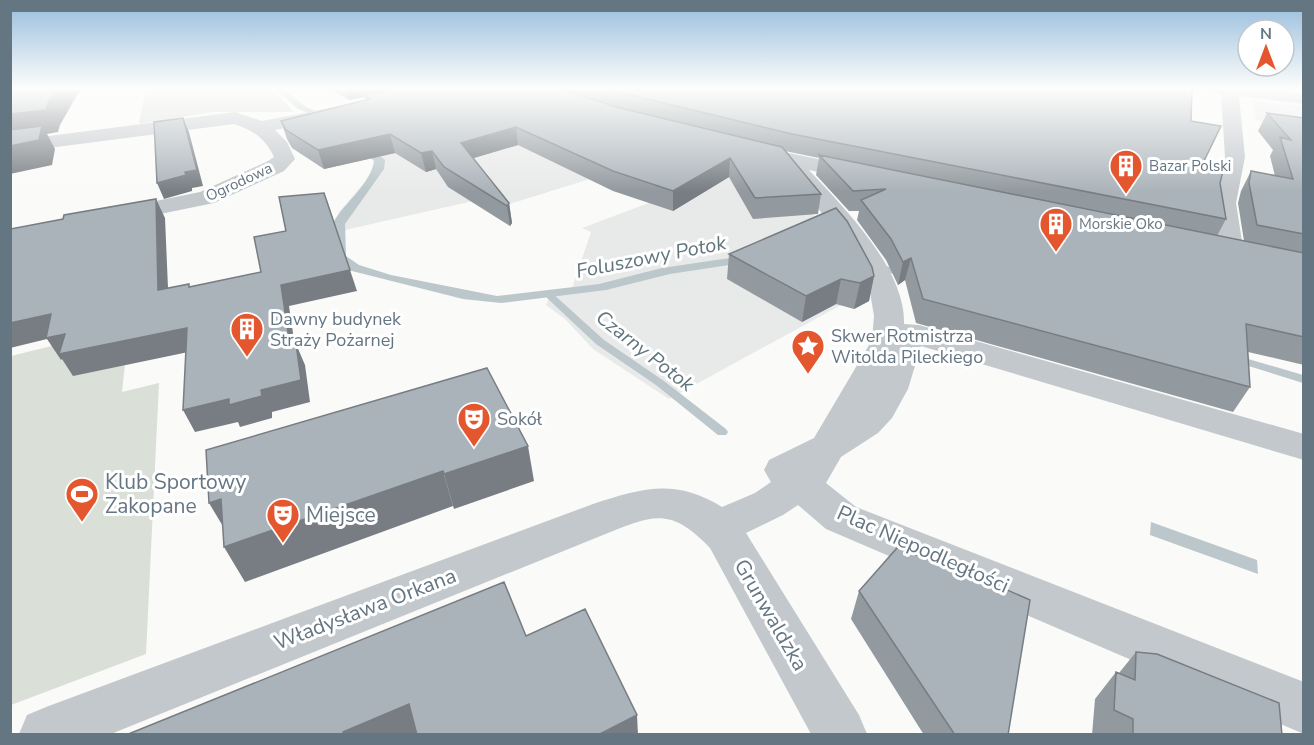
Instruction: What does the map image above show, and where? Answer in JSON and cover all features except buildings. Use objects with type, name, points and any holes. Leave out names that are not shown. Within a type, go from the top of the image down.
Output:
[{"type":"street","points":[[10,147],[198,123]]},
{"type":"street","points":[[249,123],[261,127],[283,123]]},
{"type":"street","points":[[1231,254],[1224,203],[1234,157],[1233,123]]},
{"type":"street","name":"Ogrodowa","points":[[92,220],[206,198],[276,166],[285,159],[277,142],[261,127]]},
{"type":"street","points":[[736,147],[882,180]]},
{"type":"street","name":"Plac Niepodległości","points":[[788,160],[871,265],[888,302],[897,342],[904,357],[876,415],[864,425],[783,470],[841,518],[1304,708]]},
{"type":"street","points":[[897,342],[908,332],[917,334],[1304,447]]},
{"type":"street","points":[[897,342],[1304,468]]},
{"type":"street","points":[[703,517],[769,504],[799,484]]},
{"type":"street","name":"Władysława Orkana","points":[[46,735],[620,511],[651,504],[703,517]]},
{"type":"street","name":"Grunwaldzka","points":[[703,517],[732,547],[840,735]]},
{"type":"shaded area","points":[[332,123],[343,123],[385,160],[384,169],[345,224],[346,256],[359,265],[391,275],[497,296],[599,284],[662,268],[723,259],[795,251],[841,255],[1177,338],[1303,375],[1303,383],[1171,342],[869,268],[729,265],[670,274],[606,290],[501,303],[463,299],[348,270],[333,223],[368,178],[374,161]]},
{"type":"shaded area","points":[[361,123],[410,123],[792,186],[817,220],[856,307],[841,305],[669,399],[593,349],[565,319],[546,305],[552,291],[572,288],[591,232],[582,228],[654,201],[609,173],[503,206],[495,196],[332,233],[339,212],[364,183],[376,163],[347,134]]},
{"type":"shaded area","points":[[1275,123],[1303,123],[1303,127]]},
{"type":"shaded area","name":"Klub Sportowy Zakopane","points":[[129,327],[122,392],[159,383],[146,654],[11,705],[11,356]]},
{"type":"shaded area","points":[[1151,522],[1257,560],[1258,574],[1150,535]]},
{"type":"waterway","name":"Czarny Potok","points":[[549,295],[600,342],[660,383],[722,432]]},
{"type":"place","name":"Bazar Polski","points":[[1126,195]]},
{"type":"place","name":"Morskie Oko","points":[[1056,253]]},
{"type":"place","name":"Dawny budynek Straży Pożarnej","points":[[247,358]]},
{"type":"place","name":"Skwer Rotmistrza Witolda Pileckiego","points":[[808,375]]},
{"type":"place","name":"Sokół","points":[[474,448]]},
{"type":"place","name":"Klub Sportowy Zakopane","points":[[82,523]]},
{"type":"place","name":"Miejsce","points":[[283,544]]},
{"type":"water label","name":"Foluszowy Potok","points":[[651,257]]}]
